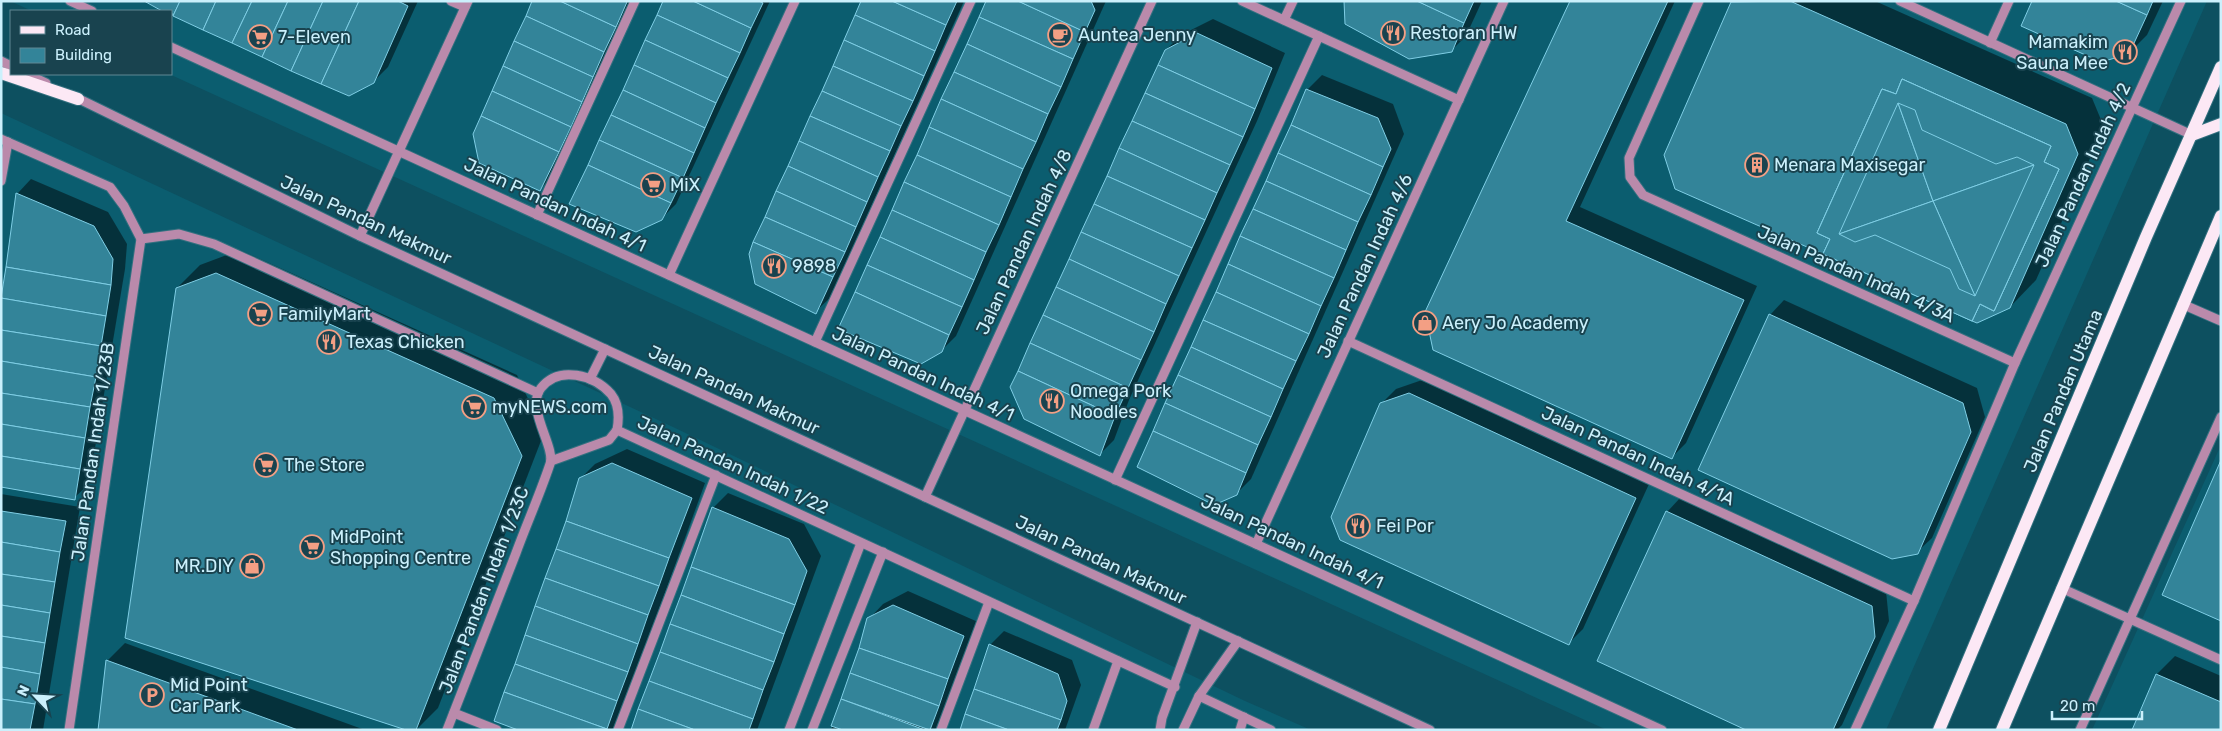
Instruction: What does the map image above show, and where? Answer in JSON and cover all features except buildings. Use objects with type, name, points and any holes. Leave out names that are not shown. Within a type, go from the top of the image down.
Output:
[{"type":"main road","name":"Jalan Pandan Utama","points":[[1939,730],[2139,256],[2221,68]]},
{"type":"main road","points":[[1,73],[78,99]]},
{"type":"main road","points":[[2192,135],[2221,124]]},
{"type":"main road","points":[[2002,730],[2221,216]]},
{"type":"street","points":[[70,1],[82,4]]},
{"type":"street","points":[[360,236],[467,4],[451,1]]},
{"type":"street","points":[[537,215],[635,1]]},
{"type":"street","points":[[669,275],[795,1]]},
{"type":"street","points":[[815,342],[971,1]]},
{"type":"street","name":"Jalan Pandan Indah 4/8","points":[[925,497],[1152,1]]},
{"type":"street","points":[[1242,1],[1459,100]]},
{"type":"street","points":[[1284,20],[1293,1]]},
{"type":"street","name":"Jalan Pandan Indah 4/6","points":[[1256,544],[1504,1]]},
{"type":"street","name":"Jalan Pandan Indah 4/3A","points":[[1698,1],[1629,158],[1630,177],[1643,195],[2015,363]]},
{"type":"street","points":[[1900,1],[2192,135]]},
{"type":"street","points":[[1990,43],[2009,1]]},
{"type":"street","name":"Jalan Pandan Indah 4/2","points":[[2015,363],[2181,1]]},
{"type":"street","points":[[1115,480],[1319,36]]},
{"type":"street","name":"Jalan Pandan Indah 4/1","points":[[172,47],[1662,730]]},
{"type":"street","name":"Jalan Pandan Makmur","points":[[29,75],[360,236],[1430,730]]},
{"type":"street","points":[[1,181],[4,141],[110,187],[124,206],[141,239],[179,234],[214,244],[538,393],[536,406],[551,461],[608,440],[618,430]]},
{"type":"street","name":"Jalan Pandan Indah 1/23B","points":[[69,730],[141,239]]},
{"type":"street","points":[[2182,304],[2221,321]]},
{"type":"street","name":"Jalan Pandan Indah 4/1A","points":[[1348,341],[1914,600]]},
{"type":"street","points":[[590,379],[605,349]]},
{"type":"street","points":[[1855,730],[1914,600],[2015,363]]},
{"type":"street","name":"Jalan Pandan Indah 1/22","points":[[538,393],[546,382],[554,376],[566,374],[590,379],[611,394],[619,419],[618,430],[1175,687]]},
{"type":"street","points":[[2080,730],[2221,416]]},
{"type":"street","name":"Jalan Pandan Indah 1/23C","points":[[447,730],[551,461]]},
{"type":"street","points":[[618,730],[716,475]]},
{"type":"street","points":[[789,730],[861,543]]},
{"type":"street","points":[[812,730],[883,552]]},
{"type":"street","points":[[2062,588],[2221,660]]},
{"type":"street","points":[[941,730],[989,602]]},
{"type":"street","points":[[1160,730],[1162,718],[1175,687],[1197,622]]},
{"type":"street","points":[[1182,730],[1199,696],[1238,641]]},
{"type":"street","points":[[1092,730],[1118,661]]},
{"type":"street","points":[[1199,696],[1271,730]]},
{"type":"street","points":[[454,713],[497,730]]},
{"type":"street","points":[[1240,730],[1244,718]]},
{"type":"shaded area","points":[[10,1],[2207,1],[1886,730],[1607,730],[171,75],[172,10],[30,10]]},
{"type":"shaded area","points":[[1,113],[673,427],[1245,701],[1311,730],[1,730]]},
{"type":"shaded area","points":[[2221,445],[2221,730],[2092,730]]},
{"type":"place","name":"Restoran HW","points":[[1393,33]]},
{"type":"place","name":"Auntea Jenny","points":[[1060,35]]},
{"type":"place","name":"7-Eleven","points":[[260,37]]},
{"type":"place","name":"Mamakim Sauna Mee","points":[[2125,52]]},
{"type":"place","name":"Menara Maxisegar","points":[[1757,165]]},
{"type":"place","name":"MiX","points":[[653,185]]},
{"type":"place","name":"9898","points":[[774,266]]},
{"type":"place","name":"FamilyMart","points":[[260,314]]},
{"type":"place","name":"Aery Jo Academy","points":[[1425,323]]},
{"type":"place","name":"Texas Chicken","points":[[329,342]]},
{"type":"place","name":"Omega Pork Noodles","points":[[1052,401]]},
{"type":"place","name":"myNEWS.com","points":[[474,407]]},
{"type":"place","name":"The Store","points":[[266,465]]},
{"type":"place","name":"Fei Por","points":[[1358,526]]},
{"type":"place","name":"MidPoint Shopping Centre","points":[[312,547]]},
{"type":"place","name":"MR.DIY","points":[[252,566]]},
{"type":"place","name":"Mid Point Car Park","points":[[152,695]]}]
